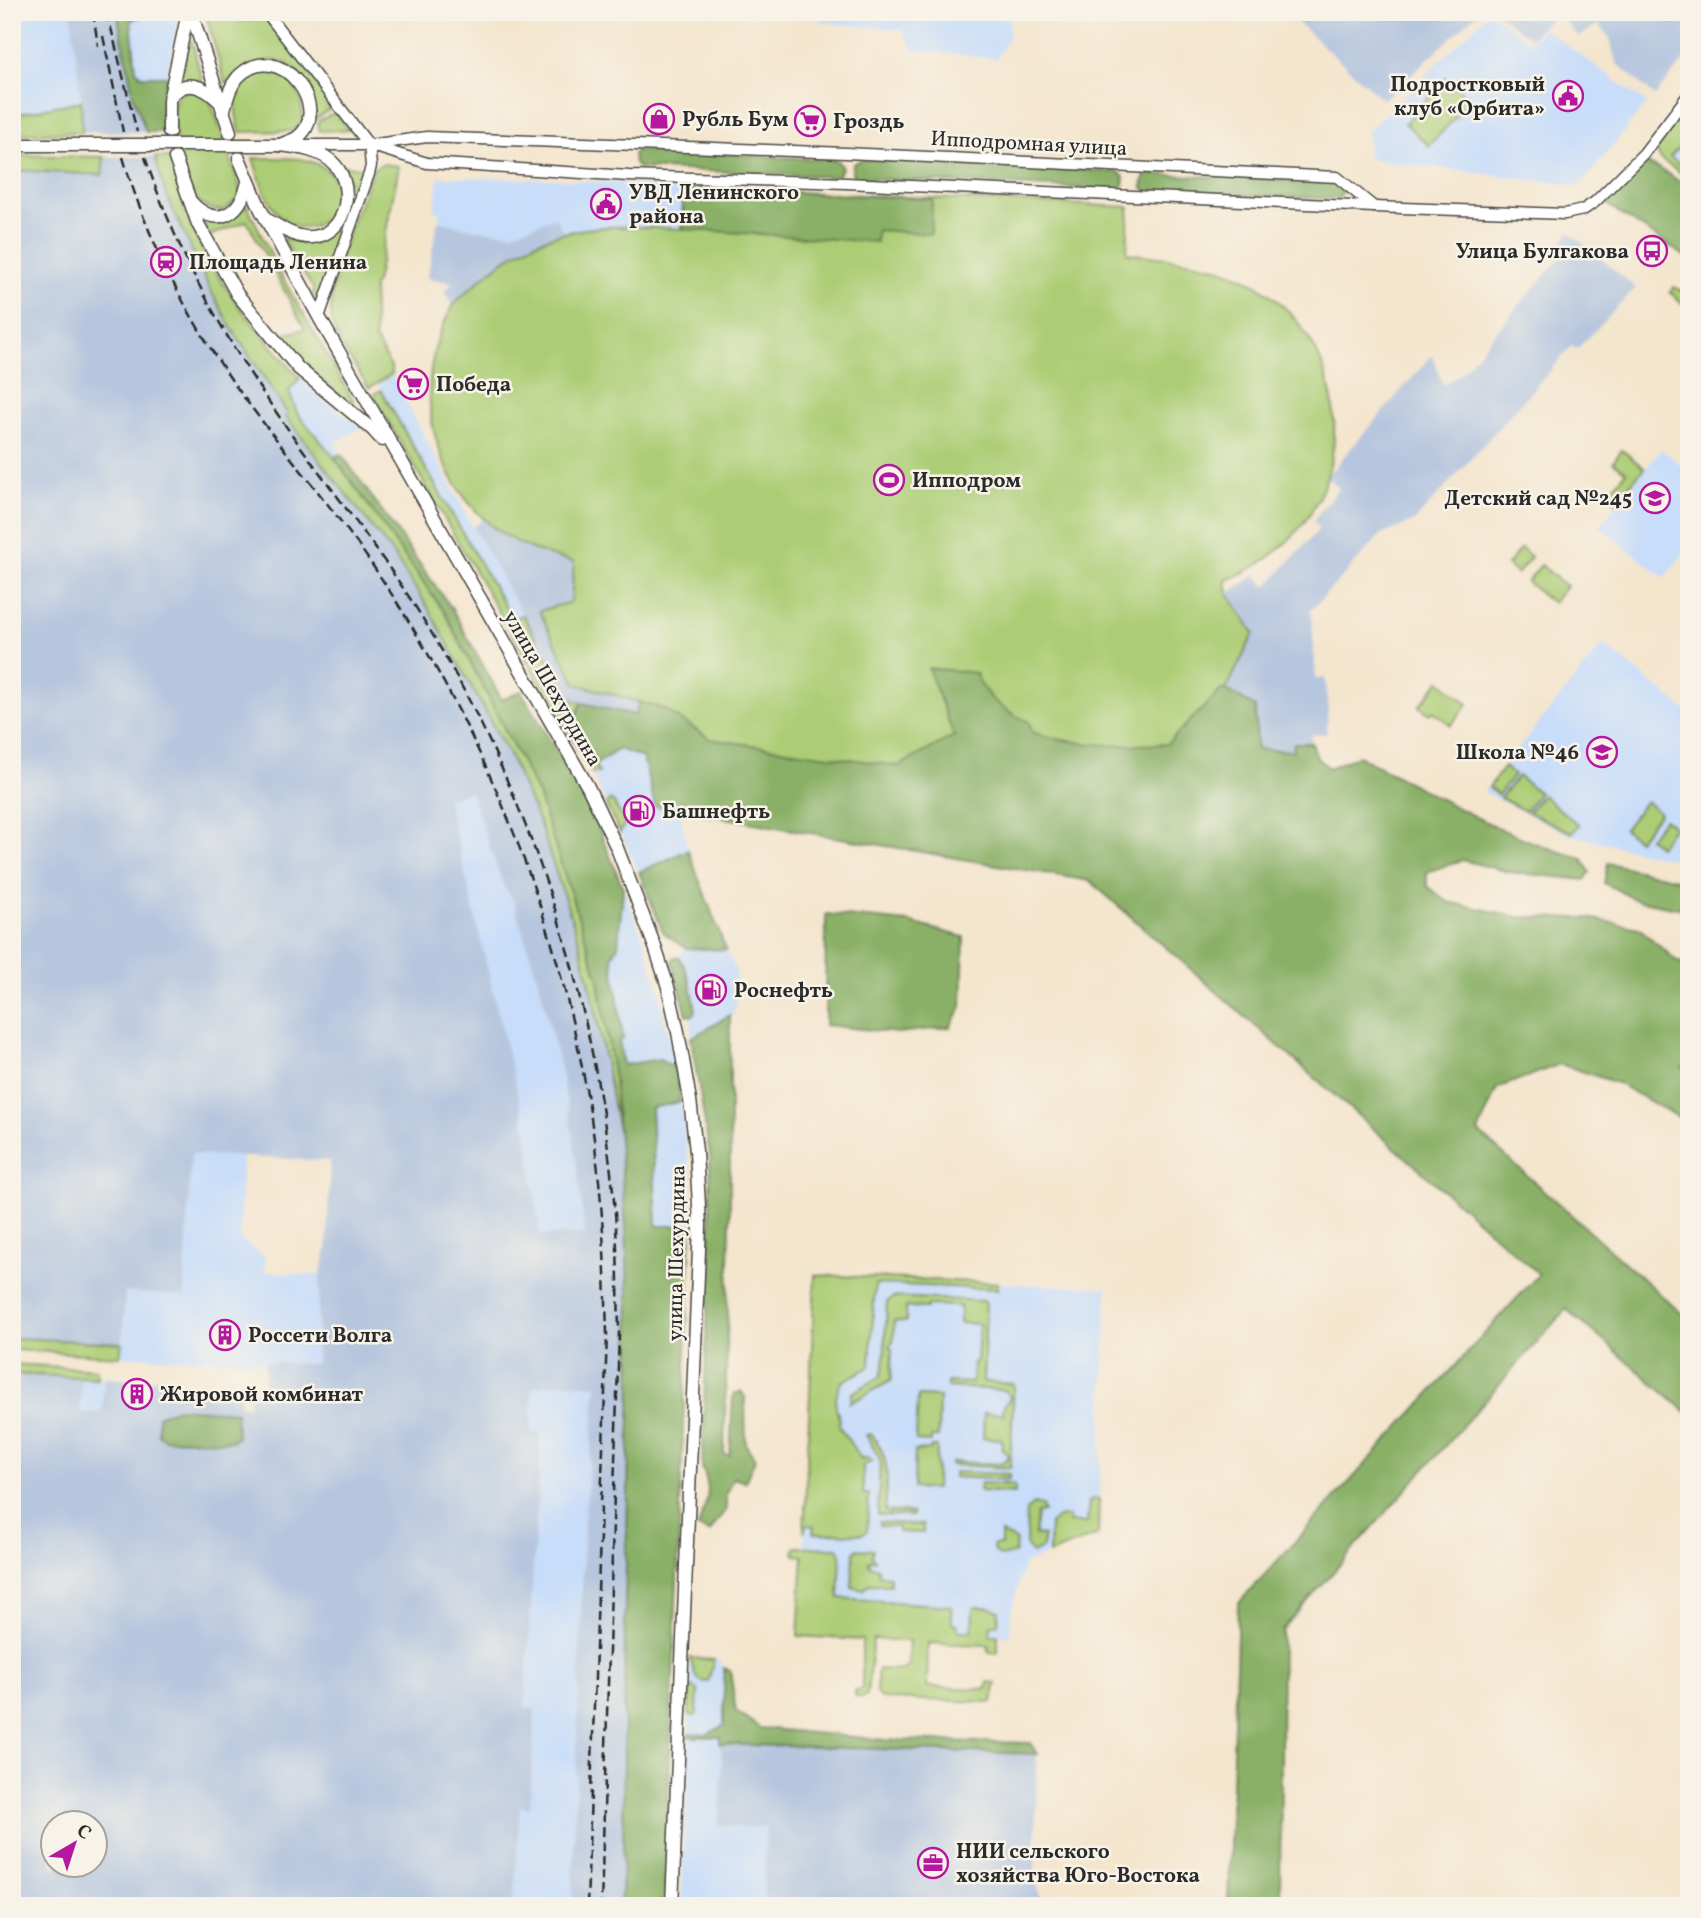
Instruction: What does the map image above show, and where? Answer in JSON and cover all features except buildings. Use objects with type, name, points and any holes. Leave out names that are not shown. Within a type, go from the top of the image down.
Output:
[{"type":"main road","points":[[169,132],[169,101],[190,12]]},
{"type":"main road","points":[[190,12],[230,132]]},
{"type":"main road","points":[[221,107],[232,86],[243,73],[268,65],[285,70],[301,86],[309,109],[309,118],[296,138],[279,145]]},
{"type":"main road","points":[[169,101],[180,89],[192,85],[205,89],[221,107]]},
{"type":"main road","points":[[12,145],[279,145],[300,148],[334,163],[345,180],[346,206],[336,225],[323,233],[311,237],[293,234],[266,219]]},
{"type":"main road","name":"улица Шехурдина","points":[[175,158],[207,242],[256,321],[298,368],[373,430],[398,459]]},
{"type":"main road","name":"улица Шехурдина","points":[[239,158],[266,219],[318,317],[588,786],[631,882],[668,987],[680,1042],[696,1151],[700,1225],[672,1906]]},
{"type":"main road","points":[[188,198],[197,209],[208,215],[225,215],[234,211],[242,202],[248,182]]},
{"type":"main road","points":[[346,409],[356,409],[361,405],[361,391]]},
{"type":"street","points":[[266,12],[369,145],[369,174],[318,317]]},
{"type":"street","points":[[279,145],[369,145],[427,163],[629,176],[1565,214],[1583,210],[1595,202],[1644,153],[1689,94]]},
{"type":"street","name":"Ипподромная улица","points":[[369,145],[420,137],[846,153],[1337,177],[1374,207]]},
{"type":"shaded area","points":[[12,12],[71,12],[81,101],[12,115]]},
{"type":"shaded area","points":[[71,12],[117,12],[133,95],[146,132],[82,132]]},
{"type":"shaded area","points":[[154,12],[177,12],[167,76],[142,76],[136,70],[131,20]]},
{"type":"shaded area","points":[[817,12],[1010,12],[1009,37],[997,59],[914,50],[903,30],[820,22]]},
{"type":"shaded area","points":[[1286,12],[1479,12],[1383,100]]},
{"type":"shaded area","points":[[1490,12],[1529,42],[1543,28],[1647,103],[1580,186],[1369,159],[1367,132]]},
{"type":"shaded area","points":[[1496,12],[1689,12],[1689,54],[1655,96],[1616,63],[1610,38],[1598,24],[1579,37],[1556,13],[1530,38]]},
{"type":"shaded area","points":[[1689,138],[1689,172],[1670,157]]},
{"type":"shaded area","points":[[104,157],[155,157],[167,194],[211,291],[232,329],[289,415],[286,417],[393,554],[427,606],[509,755],[539,822],[579,941],[595,1006],[617,1126],[626,1226],[631,1380],[625,1605],[623,1866],[620,1906],[572,1906],[584,1521],[597,1385],[560,1383],[532,1387],[531,1433],[540,1433],[540,1454],[525,1708],[535,1709],[530,1808],[520,1807],[514,1906],[12,1906],[12,1374],[81,1377],[80,1412],[102,1413],[104,1378],[152,1381],[153,1378],[166,1379],[167,1384],[241,1388],[240,1406],[248,1406],[250,1392],[264,1393],[265,1362],[316,1364],[320,1275],[327,1250],[330,1161],[191,1154],[184,1296],[125,1292],[122,1343],[12,1338],[12,170],[102,175]],"holes":[[[470,791],[504,887],[513,900],[540,987],[560,1068],[574,1142],[585,1234],[540,1235],[526,1129],[447,799]]]},
{"type":"shaded area","points":[[439,177],[550,179],[683,187],[683,229],[628,226],[589,228],[564,234],[556,217],[512,233],[471,229],[438,221],[440,213],[434,211]]},
{"type":"shaded area","points":[[556,217],[564,234],[549,237],[488,272],[453,305],[444,291],[453,283],[427,278],[438,221],[471,229],[512,233]]},
{"type":"shaded area","points":[[1569,232],[1636,288],[1577,349],[1572,346],[1415,521],[1381,535],[1311,610],[1316,679],[1325,678],[1328,699],[1327,733],[1311,735],[1312,743],[1294,743],[1294,751],[1257,749],[1255,707],[1226,690],[1254,633],[1228,593],[1256,575],[1266,587],[1319,529],[1313,520],[1339,488],[1326,477],[1432,355],[1443,385],[1460,374],[1566,251],[1561,244]]},
{"type":"shaded area","points":[[392,376],[523,615],[512,620],[378,384]]},
{"type":"shaded area","points":[[300,378],[316,394],[362,428],[334,443],[341,454],[334,457],[297,413],[289,391]]},
{"type":"shaded area","name":"Детский сад №245","points":[[1661,449],[1689,471],[1689,547],[1664,578],[1599,526]]},
{"type":"shaded area","points":[[484,519],[511,539],[541,554],[574,562],[571,602],[540,611],[576,684],[639,702],[635,715],[570,699],[473,527]]},
{"type":"shaded area","name":"Школа №46","points":[[1603,644],[1689,713],[1689,863],[1570,835],[1483,792]]},
{"type":"shaded area","name":"Башнефть","points":[[619,749],[643,758],[655,806],[681,815],[688,850],[639,872],[592,773],[598,773],[595,765]]},
{"type":"shaded area","points":[[470,791],[504,887],[513,900],[540,987],[560,1068],[574,1142],[585,1234],[540,1235],[491,988],[447,799]]},
{"type":"shaded area","points":[[623,888],[643,938],[659,991],[676,1069],[660,1059],[623,1066],[619,1040],[623,1039],[612,956],[618,946]]},
{"type":"shaded area","name":"Роснефть","points":[[686,948],[726,950],[736,970],[736,1011],[691,1038],[692,1016],[679,957]]},
{"type":"shaded area","points":[[681,1102],[689,1166],[691,1226],[657,1226],[651,1108]]},
{"type":"shaded area","points":[[190,1154],[242,1156],[240,1238],[266,1258],[265,1272],[320,1275],[316,1364],[120,1356],[125,1292],[137,1293],[190,1176]]},
{"type":"shaded area","points":[[815,1275],[1107,1288],[1098,1535],[1024,1564],[1011,1612],[1010,1636],[935,1633],[837,1610],[803,1557]]},
{"type":"shaded area","points":[[81,1377],[104,1378],[102,1413],[79,1412]]},
{"type":"shaded area","points":[[560,1383],[597,1385],[584,1521],[572,1906],[514,1906],[520,1806],[530,1807],[535,1710],[525,1709],[540,1454],[530,1433],[532,1386]]},
{"type":"shaded area","points":[[690,1658],[720,1660],[724,1668],[724,1726],[706,1735],[688,1733]]},
{"type":"shaded area","points":[[688,1737],[720,1737],[722,1761],[719,1825],[751,1828],[766,1826],[763,1906],[681,1906]]},
{"type":"shaded area","points":[[720,1744],[1037,1754],[1035,1881],[1045,1906],[763,1906],[766,1827],[719,1825],[722,1761]]},
{"type":"green space","points":[[117,12],[154,12],[131,20],[136,70],[142,76],[167,76],[162,111],[164,132],[146,132],[133,95]]},
{"type":"green space","points":[[205,12],[263,12],[335,106],[315,119],[311,100],[302,80],[289,65],[280,61],[264,62],[225,83]]},
{"type":"green space","points":[[190,40],[192,41],[202,81],[179,81]]},
{"type":"green space","points":[[268,70],[289,79],[301,98],[303,122],[293,131],[240,132],[236,92],[246,78]]},
{"type":"green space","points":[[1446,78],[1471,100],[1429,146],[1405,123]]},
{"type":"green space","points":[[194,89],[210,100],[239,184],[240,197],[223,211],[210,209],[199,202],[182,166],[173,115],[179,95]]},
{"type":"green space","points":[[81,101],[82,132],[12,134],[12,115]]},
{"type":"green space","points":[[1689,106],[1689,138],[1670,157],[1689,172],[1689,178],[1661,160],[1656,150],[1683,109]]},
{"type":"green space","points":[[336,112],[349,130],[319,131],[318,121]]},
{"type":"green space","points":[[637,150],[836,160],[842,166],[836,177],[639,168],[634,163],[633,154]]},
{"type":"green space","points":[[12,155],[104,157],[102,175],[12,170]]},
{"type":"green space","points":[[155,157],[170,158],[187,215],[221,281],[300,378],[289,391],[297,413],[334,457],[445,613],[538,794],[599,980],[614,1080],[617,1126],[595,1006],[579,941],[539,822],[509,755],[427,606],[393,554],[286,417],[288,414],[232,329],[211,291],[166,194]]},
{"type":"green space","points":[[253,158],[294,158],[317,164],[331,175],[337,188],[336,202],[330,214],[319,224],[306,228],[291,224],[277,212],[269,200]]},
{"type":"green space","points":[[862,159],[1119,172],[1124,177],[1119,190],[857,178],[852,174],[853,164]]},
{"type":"green space","points":[[382,164],[399,166],[376,283],[373,286],[375,339],[391,367],[392,374],[369,388],[339,340],[333,326],[331,309],[337,269],[351,225],[373,169]]},
{"type":"green space","points":[[1646,164],[1658,168],[1689,187],[1689,259],[1608,205],[1609,197],[1639,167]]},
{"type":"green space","points":[[342,165],[367,169],[318,302],[312,293],[314,290],[282,238],[304,243],[348,215],[351,190]]},
{"type":"green space","points":[[1145,174],[1338,182],[1344,188],[1339,199],[1148,192],[1142,187]]},
{"type":"green space","name":"Ипподром","points":[[683,187],[1129,207],[1127,253],[1183,260],[1236,274],[1268,293],[1295,319],[1315,349],[1328,383],[1334,418],[1332,454],[1323,488],[1305,520],[1274,553],[1226,581],[1228,593],[1254,633],[1226,690],[1255,707],[1249,742],[987,781],[710,739],[663,709],[576,684],[539,611],[571,602],[574,562],[515,541],[493,527],[464,496],[449,472],[438,446],[429,390],[432,362],[440,334],[454,305],[507,258],[539,241],[583,229],[682,229]]},
{"type":"green space","points":[[683,187],[932,199],[931,234],[877,230],[876,242],[683,229]]},
{"type":"green space","points":[[247,205],[279,272],[353,403],[349,404],[311,372],[277,336],[305,329],[247,221],[209,236],[200,217],[236,215]]},
{"type":"green space","points":[[1674,287],[1689,295],[1689,310],[1670,292]]},
{"type":"green space","points":[[381,390],[512,619],[523,615],[570,699],[582,703],[574,721],[599,773],[592,773],[373,395]]},
{"type":"green space","points":[[1622,450],[1644,468],[1616,502],[1607,495],[1626,472],[1613,462]]},
{"type":"green space","points":[[341,454],[452,609],[502,700],[521,691],[575,783],[598,827],[623,888],[618,946],[612,956],[623,1039],[619,1040],[623,1065],[660,1059],[676,1069],[681,1102],[651,1108],[657,1226],[691,1226],[664,1906],[620,1906],[623,1866],[625,1605],[631,1380],[626,1226],[614,1080],[599,980],[538,794],[445,613],[334,457]]},
{"type":"green space","points":[[1521,548],[1531,557],[1517,574],[1507,565]]},
{"type":"green space","points":[[1541,565],[1566,586],[1553,603],[1527,582]]},
{"type":"green space","points":[[928,668],[976,673],[990,696],[1005,709],[1029,722],[1032,732],[1099,744],[1167,744],[1221,690],[1226,690],[1255,707],[1257,749],[1293,751],[1294,743],[1312,743],[1317,758],[1329,768],[1358,756],[1495,826],[1524,839],[1582,858],[1590,872],[1585,880],[1509,872],[1462,860],[1427,872],[1427,886],[1448,902],[1519,917],[1588,918],[1639,928],[1678,962],[1689,964],[1689,1066],[1682,1067],[1689,1074],[1689,1123],[1617,1083],[1560,1064],[1497,1088],[1478,1132],[1689,1320],[1689,1414],[1566,1309],[1282,1630],[1280,1906],[1228,1906],[1238,1604],[1539,1274],[1090,881],[655,806],[643,758],[619,749],[595,765],[574,721],[582,703],[635,715],[639,702],[664,709],[710,739],[899,766],[954,736]]},
{"type":"green space","points":[[1440,681],[1468,704],[1451,725],[1433,711],[1430,714],[1419,706]]},
{"type":"green space","points":[[1504,767],[1514,775],[1498,795],[1489,787]]},
{"type":"green space","points":[[1518,776],[1539,793],[1525,811],[1500,798]]},
{"type":"green space","points":[[1542,795],[1579,825],[1572,833],[1528,812]]},
{"type":"green space","points":[[610,800],[625,823],[620,833],[606,805]]},
{"type":"green space","points":[[1646,801],[1660,813],[1638,840],[1624,829]]},
{"type":"green space","points":[[1664,819],[1674,827],[1659,846],[1649,838]]},
{"type":"green space","points":[[688,850],[726,950],[686,948],[663,932],[639,872]]},
{"type":"green space","points":[[1608,863],[1689,882],[1689,910],[1636,900],[1604,883]]},
{"type":"green space","points":[[826,914],[908,922],[964,937],[962,1007],[950,1027],[898,1033],[825,1025]]},
{"type":"green space","points":[[674,957],[679,957],[690,983],[696,1011],[692,1016],[687,1015],[672,962]]},
{"type":"green space","points":[[730,1015],[730,1226],[724,1454],[730,1456],[733,1395],[741,1391],[745,1397],[746,1445],[755,1459],[745,1482],[733,1478],[726,1493],[726,1509],[710,1532],[698,1528],[708,1492],[702,1467],[710,1155],[691,1038]]},
{"type":"green space","points":[[815,1275],[998,1283],[998,1289],[875,1284],[870,1365],[841,1382],[836,1401],[839,1426],[861,1459],[868,1457],[871,1461],[863,1466],[863,1494],[869,1494],[867,1531],[862,1534],[813,1533],[814,1526],[806,1525],[804,1533]]},
{"type":"green space","points":[[893,1297],[984,1301],[983,1382],[1014,1384],[1010,1468],[951,1465],[952,1462],[1001,1464],[1009,1456],[1002,1449],[1002,1439],[983,1438],[984,1413],[1003,1414],[1004,1405],[1011,1397],[1004,1390],[947,1387],[947,1382],[972,1383],[973,1362],[977,1362],[979,1324],[960,1323],[960,1306],[906,1307],[906,1322],[894,1321],[893,1343],[890,1344],[891,1381],[850,1403],[852,1393],[880,1377],[884,1366],[887,1302]]},
{"type":"green space","points":[[12,1338],[122,1343],[120,1356],[12,1350]]},
{"type":"green space","points":[[12,1364],[97,1369],[97,1378],[12,1374]]},
{"type":"green space","points":[[918,1396],[939,1397],[938,1437],[931,1437],[931,1442],[916,1441]]},
{"type":"green space","points":[[177,1408],[236,1412],[237,1436],[231,1441],[164,1439],[158,1434],[158,1416]]},
{"type":"green space","points":[[871,1434],[882,1452],[887,1471],[885,1511],[913,1513],[913,1516],[878,1515],[880,1459],[866,1435]]},
{"type":"green space","points":[[931,1447],[937,1447],[936,1489],[914,1488],[915,1451],[931,1450]]},
{"type":"green space","points":[[954,1472],[1009,1474],[1009,1480],[954,1477]]},
{"type":"green space","points":[[981,1483],[1015,1485],[1015,1493],[980,1491]]},
{"type":"green space","points":[[1099,1499],[1098,1535],[1049,1554],[1050,1524],[1064,1517],[1069,1517],[1069,1523],[1087,1523],[1089,1501]]},
{"type":"green space","points":[[1033,1504],[1042,1506],[1044,1512],[1037,1513],[1035,1535],[1043,1536],[1043,1548],[1032,1553],[1026,1545],[1027,1510]]},
{"type":"green space","points":[[879,1522],[923,1525],[923,1533],[898,1532],[898,1527],[880,1526]]},
{"type":"green space","points":[[1001,1533],[1016,1540],[1015,1553],[1003,1556],[995,1553],[993,1545],[1001,1545]]},
{"type":"green space","points":[[796,1547],[838,1548],[841,1554],[839,1598],[951,1606],[952,1624],[958,1625],[958,1631],[972,1631],[975,1607],[989,1607],[999,1611],[998,1625],[991,1625],[990,1635],[998,1635],[998,1653],[989,1652],[988,1645],[928,1643],[927,1687],[987,1689],[988,1682],[996,1683],[992,1702],[881,1699],[876,1693],[878,1669],[902,1670],[908,1666],[909,1641],[873,1639],[867,1695],[862,1698],[855,1696],[855,1690],[862,1689],[862,1640],[798,1636],[803,1556],[795,1555]]},
{"type":"green space","points":[[857,1549],[873,1550],[872,1556],[875,1560],[869,1561],[869,1565],[878,1568],[878,1575],[890,1576],[890,1585],[869,1584],[863,1590],[852,1587],[854,1552]]},
{"type":"green space","points":[[690,1658],[714,1660],[708,1682],[697,1678]]},
{"type":"green space","points":[[724,1668],[730,1671],[736,1711],[760,1728],[886,1740],[1030,1743],[1037,1754],[720,1744],[720,1737],[688,1737],[688,1733],[706,1735],[724,1725]]},
{"type":"green space","points":[[693,1687],[698,1690],[695,1716],[689,1715],[689,1689]]},
{"type":"railway","points":[[93,12],[98,46]]},
{"type":"railway","points":[[107,12],[137,132]]},
{"type":"railway","points":[[103,36],[123,132]]},
{"type":"railway","points":[[123,157],[156,247],[200,331],[235,385],[373,566],[452,697],[486,766],[515,837],[563,982],[593,1132],[603,1233],[607,1334],[587,1906]]},
{"type":"railway","points":[[145,157],[178,241],[234,348],[290,432],[395,576],[455,673],[490,742],[521,814],[548,887],[570,962],[589,1037],[603,1114],[613,1191],[618,1262],[619,1333],[601,1906]]},
{"type":"place","name":"Подростковый клуб «Орбита»","points":[[1568,96]]},
{"type":"place","name":"Рубль Бум","points":[[659,119]]},
{"type":"place","name":"Гроздь","points":[[810,121]]},
{"type":"place","name":"УВД Ленинского района","points":[[606,204]]},
{"type":"place","name":"Улица Булгакова","points":[[1652,251]]},
{"type":"place","name":"Площадь Ленина","points":[[166,262]]},
{"type":"place","name":"Победа","points":[[413,384]]},
{"type":"place","name":"Ипподром","points":[[889,480]]},
{"type":"place","name":"Детский сад №245","points":[[1655,498]]},
{"type":"place","name":"Школа №46","points":[[1602,752]]},
{"type":"place","name":"Башнефть","points":[[639,811]]},
{"type":"place","name":"Роснефть","points":[[711,990]]},
{"type":"place","name":"Россети Волга","points":[[225,1335]]},
{"type":"place","name":"Жировой комбинат","points":[[137,1394]]},
{"type":"place","name":"НИИ сельского хозяйства Юго-Востока","points":[[933,1863]]}]
